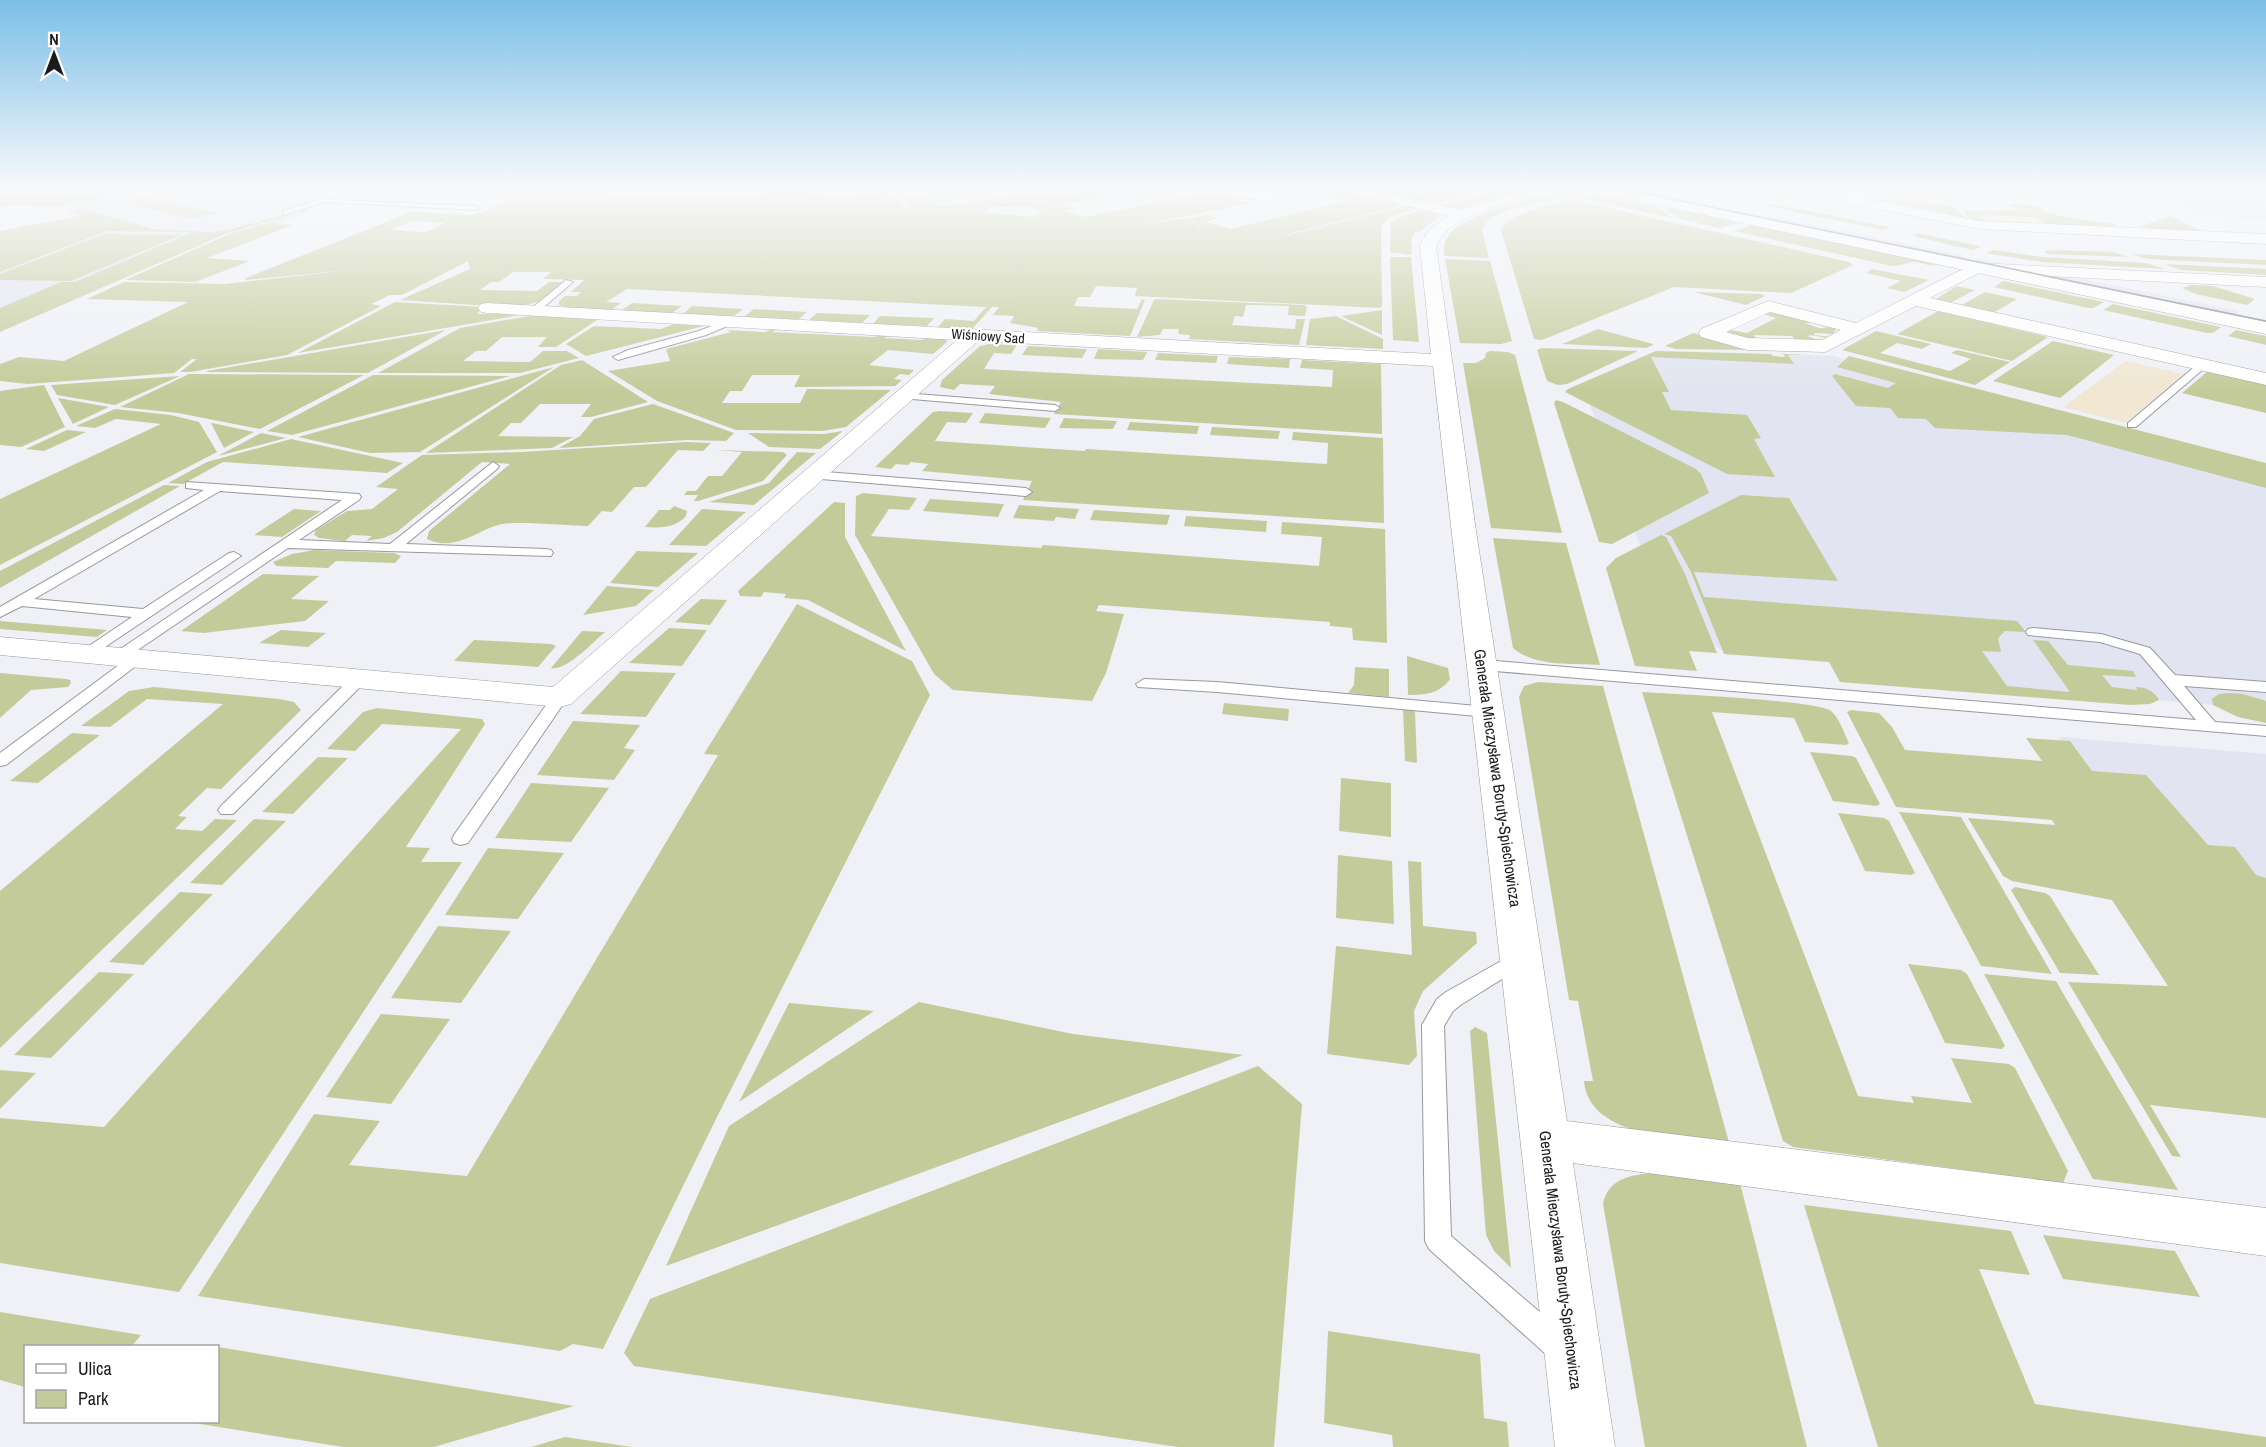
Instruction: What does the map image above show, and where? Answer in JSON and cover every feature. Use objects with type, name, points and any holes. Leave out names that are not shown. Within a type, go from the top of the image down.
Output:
[{"type":"street","name":"Generała Mieczysława Boruty-Spiechowicza","points":[[1429,258],[1463,531],[1522,957],[1585,1447]]},
{"type":"street","points":[[1925,258],[2266,328]]},
{"type":"street","points":[[1997,258],[2266,312]]},
{"type":"street","points":[[1859,329],[1768,306],[1708,333],[1747,344],[1825,346],[1859,329],[1975,268],[2058,270],[2266,282]]},
{"type":"street","points":[[1913,300],[2266,379]]},
{"type":"street","name":"Wiśniowy Sad","points":[[487,308],[535,309],[619,317],[1441,360]]},
{"type":"street","points":[[0,646],[560,697],[973,336]]},
{"type":"street","points":[[1546,1139],[2266,1232]]},
{"type":"lane","points":[[535,309],[569,282]]},
{"type":"lane","points":[[618,357],[639,348],[709,330],[729,322]]},
{"type":"lane","points":[[2132,425],[2203,365]]},
{"type":"lane","points":[[904,396],[1054,408]]},
{"type":"lane","points":[[393,548],[493,466]]},
{"type":"lane","points":[[813,475],[1026,492]]},
{"type":"lane","points":[[0,761],[127,658],[355,497],[190,485]]},
{"type":"lane","points":[[0,613],[218,487]]},
{"type":"lane","points":[[286,544],[546,553]]},
{"type":"lane","points":[[85,654],[234,556]]},
{"type":"lane","points":[[20,602],[146,614]]},
{"type":"lane","points":[[2033,632],[2102,638],[2145,651],[2211,727]]},
{"type":"lane","points":[[1483,665],[2266,731]]},
{"type":"lane","points":[[227,810],[359,679]]},
{"type":"lane","points":[[2172,680],[2266,687]]},
{"type":"lane","points":[[1144,684],[1228,688],[1488,712]]},
{"type":"lane","points":[[461,839],[560,697]]},
{"type":"lane","points":[[1522,957],[1454,998],[1445,1005],[1433,1024],[1438,1241],[1574,1360]]},
{"type":"shaded area","points":[[0,258],[166,258],[0,329]]},
{"type":"shaded area","points":[[1977,258],[2240,311],[2233,317],[1968,263],[1978,261]]},
{"type":"shaded area","points":[[1784,354],[1835,356],[1869,368],[2266,472],[2266,715],[2213,705],[1860,676],[1839,661],[1727,653],[1666,619],[1587,396],[1653,356],[1790,363]]},
{"type":"shaded area","points":[[2126,361],[2184,374],[2125,423],[2063,407]]},
{"type":"shaded area","points":[[2059,737],[2266,754],[2266,1024]]},
{"type":"green space","points":[[0,258],[38,258],[0,272]]},
{"type":"green space","points":[[43,258],[127,258],[71,281],[0,280],[0,274]]},
{"type":"green space","points":[[133,258],[172,258],[0,332],[0,308],[61,282],[75,282]]},
{"type":"green space","points":[[176,258],[250,261],[195,282],[125,280]]},
{"type":"green space","points":[[297,258],[1381,258],[1382,306],[1380,308],[1135,296],[1137,288],[1096,286],[1090,297],[1078,297],[1074,306],[1137,309],[1142,299],[1145,300],[1130,336],[1037,331],[1038,328],[1010,323],[1014,316],[993,315],[999,307],[992,307],[972,329],[938,327],[945,319],[974,321],[986,307],[627,289],[606,302],[621,303],[611,310],[566,307],[559,305],[559,301],[565,296],[577,296],[581,292],[571,292],[584,280],[543,279],[551,272],[513,272],[499,282],[491,282],[480,290],[537,291],[549,282],[564,282],[541,300],[526,305],[492,306],[400,300],[470,269],[468,261],[402,295],[390,295],[371,304],[381,306],[287,355],[190,372],[180,372],[197,359],[192,359],[174,373],[28,384],[0,381],[0,364],[19,357],[64,361],[188,302],[87,299],[124,282],[225,284],[359,269],[246,280],[246,278]]},
{"type":"green space","points":[[1390,258],[1411,258],[1419,342],[1393,340]]},
{"type":"green space","points":[[1509,258],[1829,258],[1853,265],[1791,293],[1674,287],[1542,340],[1534,339]]},
{"type":"green space","points":[[1854,258],[1909,258],[1939,264],[1913,262],[1892,266]]},
{"type":"green space","points":[[2014,258],[2146,263],[2165,269],[2041,262]]},
{"type":"green space","points":[[2142,258],[2266,260],[2266,265]]},
{"type":"green space","points":[[1445,259],[1490,261],[1512,341],[1501,344],[1460,343]]},
{"type":"green space","points":[[2164,264],[2266,269],[2266,275],[2181,270]]},
{"type":"green space","points":[[1872,269],[1929,280],[1904,292],[1887,288],[1901,281],[1866,273]]},
{"type":"green space","points":[[2003,281],[2104,302],[2088,308],[1994,287]]},
{"type":"green space","points":[[2192,285],[2213,286],[2255,299],[2247,305],[2196,294],[2182,288]]},
{"type":"green space","points":[[1957,286],[1975,290],[1948,304],[1936,299]]},
{"type":"green space","points":[[1693,292],[1761,294],[1765,296],[1746,305]]},
{"type":"green space","points":[[1985,292],[2017,299],[1993,313],[1960,306]]},
{"type":"green space","points":[[1154,300],[1304,305],[1307,307],[1305,316],[1288,315],[1289,306],[1246,305],[1243,317],[1235,316],[1232,325],[1295,329],[1296,319],[1305,319],[1299,345],[1189,339],[1190,335],[1178,334],[1179,329],[1163,329],[1160,335],[1137,337]]},
{"type":"green space","points":[[395,302],[483,307],[477,314],[494,314],[499,311],[533,313],[298,353]]},
{"type":"green space","points":[[632,303],[682,306],[672,313],[622,310]]},
{"type":"green space","points":[[2113,304],[2221,327],[2213,333],[2207,333],[2103,310]]},
{"type":"green space","points":[[692,306],[743,309],[734,316],[683,314]]},
{"type":"green space","points":[[754,309],[807,312],[798,320],[744,317]]},
{"type":"green space","points":[[1382,310],[1382,335],[1341,316]]},
{"type":"green space","points":[[1938,311],[2048,337],[2012,361],[1897,334]]},
{"type":"green space","points":[[1775,312],[1818,322],[1805,323],[1819,328],[1837,327],[1833,334],[1814,333],[1832,337],[1807,336],[1821,341],[1797,342],[1792,336],[1754,335],[1757,340],[1727,333],[1730,330],[1747,333],[1776,318],[1763,314]]},
{"type":"green space","points":[[817,313],[870,315],[862,323],[809,320]]},
{"type":"green space","points":[[541,314],[595,316],[597,320],[556,347],[538,347],[547,337],[502,337],[486,351],[476,351],[463,361],[530,362],[543,351],[567,351],[579,358],[520,373],[378,373],[460,328]]},
{"type":"green space","points":[[880,316],[934,318],[927,326],[873,324]]},
{"type":"green space","points":[[1336,316],[1383,339],[1383,349],[1306,345],[1310,319]]},
{"type":"green space","points":[[674,324],[704,326],[586,356],[566,344],[594,326],[661,329]]},
{"type":"green space","points":[[779,326],[788,326],[772,332],[873,337],[896,332],[884,338],[922,340],[931,336],[946,339],[947,342],[933,354],[888,350],[869,365],[914,370],[909,375],[900,374],[894,379],[902,380],[895,386],[794,387],[800,375],[752,375],[742,391],[730,391],[722,403],[800,403],[807,389],[891,390],[846,427],[823,431],[736,430],[657,401],[608,371],[670,361],[666,349],[731,332],[727,330],[765,332]]},
{"type":"green space","points":[[1598,329],[1653,345],[1646,348],[1562,344]]},
{"type":"green space","points":[[446,330],[368,373],[206,372],[207,371]]},
{"type":"green space","points":[[2236,330],[2266,336],[2266,345],[2228,336]]},
{"type":"green space","points":[[1876,331],[1931,344],[1922,349],[1897,343],[1880,353],[1950,371],[1971,359],[1951,353],[1957,350],[2010,362],[1975,385],[1842,350]]},
{"type":"green space","points":[[1693,333],[1748,347],[1751,350],[1676,349],[1665,346]]},
{"type":"green space","points":[[2053,341],[2114,355],[2060,398],[1993,381]]},
{"type":"green space","points":[[1017,345],[1011,354],[994,353],[984,369],[1332,387],[1333,370],[1300,368],[1302,360],[1381,364],[1382,434],[1054,414],[1061,402],[989,394],[995,386],[960,384],[954,390],[940,387],[942,380],[980,346]]},
{"type":"green space","points":[[1028,346],[1087,349],[1082,358],[1022,355]]},
{"type":"green space","points":[[1541,348],[1638,351],[1567,384],[1558,385],[1547,381],[1537,350]]},
{"type":"green space","points":[[1098,349],[1147,352],[1143,360],[1094,359]]},
{"type":"green space","points":[[1490,351],[1508,352],[1515,355],[1562,533],[1491,528],[1463,363],[1476,363],[1485,358],[1486,353]]},
{"type":"green space","points":[[1656,351],[1771,354],[1785,357],[1783,354],[1807,355],[1788,355],[1794,364],[1651,357],[1669,392],[1662,392],[1671,410],[1747,415],[1761,438],[1754,439],[1775,477],[1727,474],[1565,392]]},
{"type":"green space","points":[[1158,353],[1218,356],[1216,363],[1155,360]]},
{"type":"green space","points":[[1849,356],[2266,463],[2266,488],[2067,435],[1935,428],[1926,419],[1898,418],[1890,408],[1856,406],[1832,376],[1835,374],[1888,388],[1896,383],[1837,367]]},
{"type":"green space","points":[[1229,357],[1290,359],[1289,368],[1227,364]]},
{"type":"green space","points":[[582,360],[648,402],[591,417],[581,417],[591,404],[540,404],[521,423],[511,423],[498,436],[573,437],[552,448],[426,453],[561,365]]},
{"type":"green space","points":[[554,367],[420,452],[370,453],[298,437]]},
{"type":"green space","points":[[2208,371],[2266,384],[2266,413],[2182,393]]},
{"type":"green space","points":[[189,374],[364,375],[260,429],[178,413],[120,407]]},
{"type":"green space","points":[[373,375],[510,376],[292,435],[267,431]]},
{"type":"green space","points":[[180,376],[115,405],[57,395],[51,385]]},
{"type":"green space","points":[[44,385],[65,427],[21,447],[0,445],[0,391]]},
{"type":"green space","points":[[58,398],[109,407],[73,424]]},
{"type":"green space","points":[[1556,400],[1696,469],[1701,474],[1709,493],[1612,544],[1599,542],[1554,403]]},
{"type":"green space","points":[[653,404],[734,433],[726,441],[687,440],[559,448],[580,436],[594,419]]},
{"type":"green space","points":[[115,409],[171,415],[199,422],[217,452],[0,565],[0,499],[161,424],[116,419],[95,428],[76,426]]},
{"type":"green space","points":[[933,412],[973,413],[966,423],[947,422],[935,441],[1085,451],[1086,449],[1327,464],[1328,443],[1292,440],[1293,432],[1383,438],[1384,523],[1023,500],[1032,481],[922,471],[928,464],[911,462],[908,465],[896,464],[891,469],[875,467]]},
{"type":"green space","points":[[985,413],[1051,418],[1045,428],[979,423]]},
{"type":"green space","points":[[1064,418],[1117,421],[1113,429],[1059,428]]},
{"type":"green space","points":[[1130,422],[1199,426],[1197,434],[1127,430]]},
{"type":"green space","points":[[212,423],[254,432],[224,448]]},
{"type":"green space","points":[[1212,427],[1280,431],[1278,439],[1210,435]]},
{"type":"green space","points":[[67,430],[86,432],[44,451],[26,449]]},
{"type":"green space","points":[[843,431],[820,449],[769,447],[748,433],[824,434]]},
{"type":"green space","points":[[261,433],[286,438],[218,456]]},
{"type":"green space","points":[[291,439],[403,463],[387,473],[223,462],[183,484],[168,483],[207,462]]},
{"type":"green space","points":[[686,442],[711,443],[703,451],[678,450],[646,487],[634,487],[612,512],[602,511],[588,526],[506,524],[455,542],[446,543],[427,539],[429,531],[510,464],[482,462],[397,532],[384,538],[366,541],[372,536],[352,535],[345,541],[319,538],[314,535],[316,530],[347,511],[372,509],[398,489],[376,487],[422,455],[521,452]]},
{"type":"green space","points":[[717,450],[783,452],[787,455],[763,481],[694,501],[698,495],[684,495],[687,491],[696,491],[708,476],[722,476],[742,452]]},
{"type":"green space","points":[[797,452],[816,453],[754,505],[709,502],[769,483]]},
{"type":"green space","points":[[164,485],[180,486],[0,588],[0,571]]},
{"type":"green space","points":[[863,493],[917,498],[909,510],[889,509],[871,536],[1041,548],[1043,545],[1319,566],[1322,537],[1281,534],[1282,522],[1385,529],[1387,643],[1353,640],[1352,628],[1330,626],[1330,622],[1099,605],[1096,611],[1124,614],[1106,673],[1092,701],[953,690],[934,674],[855,535],[856,496]]},
{"type":"green space","points":[[1741,495],[1789,498],[1838,581],[1694,572],[1704,597],[2017,621],[2026,632],[2005,631],[1998,638],[2001,652],[1982,651],[2007,686],[2070,692],[2033,640],[2048,641],[2068,665],[2133,671],[2136,677],[2102,675],[2112,687],[2137,690],[2136,687],[2143,688],[2152,692],[2159,700],[2150,704],[2130,705],[1840,682],[1829,662],[1724,654],[1691,572],[1671,536],[1664,534]]},
{"type":"green space","points":[[930,499],[1004,504],[998,517],[923,511]]},
{"type":"green space","points":[[834,502],[845,503],[845,537],[906,651],[808,600],[784,598],[786,594],[764,592],[761,597],[740,596],[738,591]]},
{"type":"green space","points":[[1019,505],[1079,509],[1075,519],[1056,517],[1054,521],[1013,518]]},
{"type":"green space","points":[[674,506],[687,511],[682,520],[667,526],[645,527],[659,510],[670,510]]},
{"type":"green space","points":[[294,509],[321,511],[282,537],[254,535]]},
{"type":"green space","points":[[702,509],[746,512],[706,546],[669,545]]},
{"type":"green space","points":[[1094,510],[1170,515],[1167,525],[1090,520]]},
{"type":"green space","points":[[1186,516],[1267,521],[1266,532],[1184,526]]},
{"type":"green space","points":[[1661,535],[1666,537],[1684,572],[1717,653],[1689,651],[1697,671],[1635,666],[1606,568],[1616,558]]},
{"type":"green space","points":[[1493,538],[1566,543],[1600,665],[1543,661],[1522,654],[1513,648]]},
{"type":"green space","points":[[314,550],[394,553],[401,556],[395,563],[336,561],[328,568],[276,566],[273,562],[292,554]]},
{"type":"green space","points":[[637,551],[698,553],[658,587],[610,583]]},
{"type":"green space","points":[[263,574],[319,576],[291,599],[329,601],[305,621],[204,633],[181,631]]},
{"type":"green space","points":[[607,586],[654,590],[636,606],[583,615]]},
{"type":"green space","points":[[701,599],[727,600],[710,625],[675,622]]},
{"type":"green space","points":[[797,604],[912,661],[930,695],[603,1349],[573,1344],[560,1351],[198,1296],[314,1114],[380,1121],[349,1165],[467,1176],[718,755],[704,754]]},
{"type":"green space","points":[[0,621],[107,630],[97,637],[0,629]]},
{"type":"green space","points":[[669,628],[707,630],[682,666],[629,663]]},
{"type":"green space","points":[[281,630],[326,633],[308,647],[259,643]]},
{"type":"green space","points":[[582,631],[605,632],[572,661],[557,668],[551,668]]},
{"type":"green space","points":[[474,640],[556,646],[538,667],[454,661]]},
{"type":"green space","points":[[1407,656],[1448,668],[1450,679],[1437,691],[1408,695]]},
{"type":"green space","points":[[1355,667],[1389,669],[1389,697],[1348,693],[1354,685]]},
{"type":"green space","points":[[621,671],[676,673],[646,717],[580,714]]},
{"type":"green space","points":[[0,673],[66,679],[71,683],[68,687],[31,690],[0,718]]},
{"type":"green space","points":[[1538,682],[1603,686],[1730,1146],[1642,1133],[1603,1115],[1590,1100],[1584,1081],[1593,1081],[1578,1001],[1569,1000],[1519,697],[1524,686]]},
{"type":"green space","points":[[154,687],[279,699],[294,702],[301,710],[221,789],[207,788],[178,816],[187,817],[175,829],[202,831],[215,819],[237,820],[0,1048],[0,891],[223,704],[147,699],[110,727],[81,726],[129,691]]},
{"type":"green space","points":[[1642,692],[1800,704],[1820,707],[1834,714],[1849,743],[1846,745],[1805,742],[1794,718],[1712,712],[1858,1096],[1914,1103],[1911,1096],[1972,1103],[1951,1058],[2009,1064],[2015,1068],[2068,1171],[2063,1183],[1793,1147],[1783,1141]]},
{"type":"green space","points":[[2219,694],[2243,694],[2266,701],[2266,723],[2238,717],[2213,705],[2212,699]]},
{"type":"green space","points":[[1224,703],[1289,709],[1288,721],[1222,714]]},
{"type":"green space","points":[[377,708],[482,719],[485,724],[406,847],[430,848],[421,862],[462,862],[179,1292],[0,1263],[0,1118],[104,1127],[461,729],[382,724],[355,751],[327,749],[363,712]]},
{"type":"green space","points":[[1403,709],[1415,711],[1417,763],[1405,761]]},
{"type":"green space","points":[[1851,710],[1879,713],[1892,727],[1905,750],[2042,761],[2026,738],[2070,741],[2092,771],[2146,775],[2208,845],[2235,847],[2256,875],[2266,878],[2266,1118],[2150,1105],[2181,1157],[2172,1156],[2068,982],[2168,986],[2112,900],[2012,881],[2003,876],[1968,818],[2055,825],[2052,820],[1896,807],[1847,712]]},
{"type":"green space","points":[[573,721],[640,725],[624,748],[635,750],[614,780],[537,775]]},
{"type":"green space","points":[[72,733],[100,735],[38,783],[10,781]]},
{"type":"green space","points":[[1810,752],[1856,758],[1880,804],[1876,806],[1833,801]]},
{"type":"green space","points":[[318,757],[348,758],[293,814],[262,812]]},
{"type":"green space","points":[[1341,778],[1391,783],[1391,837],[1339,831]]},
{"type":"green space","points":[[531,783],[609,788],[571,842],[495,838]]},
{"type":"green space","points":[[1899,812],[1961,817],[2052,974],[1981,966]]},
{"type":"green space","points":[[1838,813],[1884,818],[1889,821],[1915,873],[1911,875],[1865,871]]},
{"type":"green space","points":[[254,819],[286,821],[222,885],[190,883]]},
{"type":"green space","points":[[488,848],[564,853],[518,919],[445,915]]},
{"type":"green space","points":[[1338,855],[1392,861],[1394,924],[1336,918]]},
{"type":"green space","points":[[1408,861],[1421,862],[1423,926],[1476,932],[1477,943],[1423,991],[1414,1011],[1417,1056],[1409,1065],[1327,1054],[1336,946],[1412,955]]},
{"type":"green space","points":[[2015,887],[2050,896],[2099,975],[2060,973],[2011,890]]},
{"type":"green space","points":[[180,892],[213,894],[143,965],[109,962]]},
{"type":"green space","points":[[438,926],[511,931],[461,1003],[391,998]]},
{"type":"green space","points":[[1908,964],[1961,970],[1967,974],[2005,1046],[2002,1049],[1945,1043]]},
{"type":"green space","points":[[99,972],[134,974],[51,1058],[14,1055]]},
{"type":"green space","points":[[1984,974],[2056,981],[2178,1190],[2093,1179]]},
{"type":"green space","points":[[919,1002],[1073,1034],[1243,1055],[666,1266],[729,1126]]},
{"type":"green space","points":[[789,1003],[874,1011],[739,1102]]},
{"type":"green space","points":[[381,1014],[450,1019],[391,1104],[326,1097]]},
{"type":"green space","points":[[1475,1027],[1487,1033],[1511,1268],[1494,1251],[1486,1235],[1470,1031]]},
{"type":"green space","points":[[1258,1066],[1302,1104],[1274,1447],[1178,1447],[634,1366],[624,1353],[650,1299]]},
{"type":"green space","points":[[0,1070],[36,1073],[0,1109]]},
{"type":"green space","points":[[1659,1173],[1740,1183],[1807,1447],[1645,1447],[1603,1204],[1611,1187],[1624,1178]]},
{"type":"green space","points":[[1804,1205],[2011,1231],[2030,1275],[1979,1269],[2035,1404],[2266,1437],[2266,1447],[1878,1447]]},
{"type":"green space","points":[[2043,1235],[2175,1251],[2200,1297],[2063,1279]]},
{"type":"green space","points":[[0,1312],[141,1335],[133,1345],[24,1345],[24,1387],[0,1380]]},
{"type":"green space","points":[[1328,1331],[1480,1354],[1484,1418],[1507,1422],[1509,1447],[1393,1447],[1392,1435],[1324,1423]]},
{"type":"green space","points":[[219,1347],[574,1406],[434,1447],[343,1447],[194,1423],[219,1423]]},
{"type":"green space","points":[[565,1437],[632,1447],[531,1447]]},
{"type":"tram line","points":[[1957,258],[2266,321]]}]
